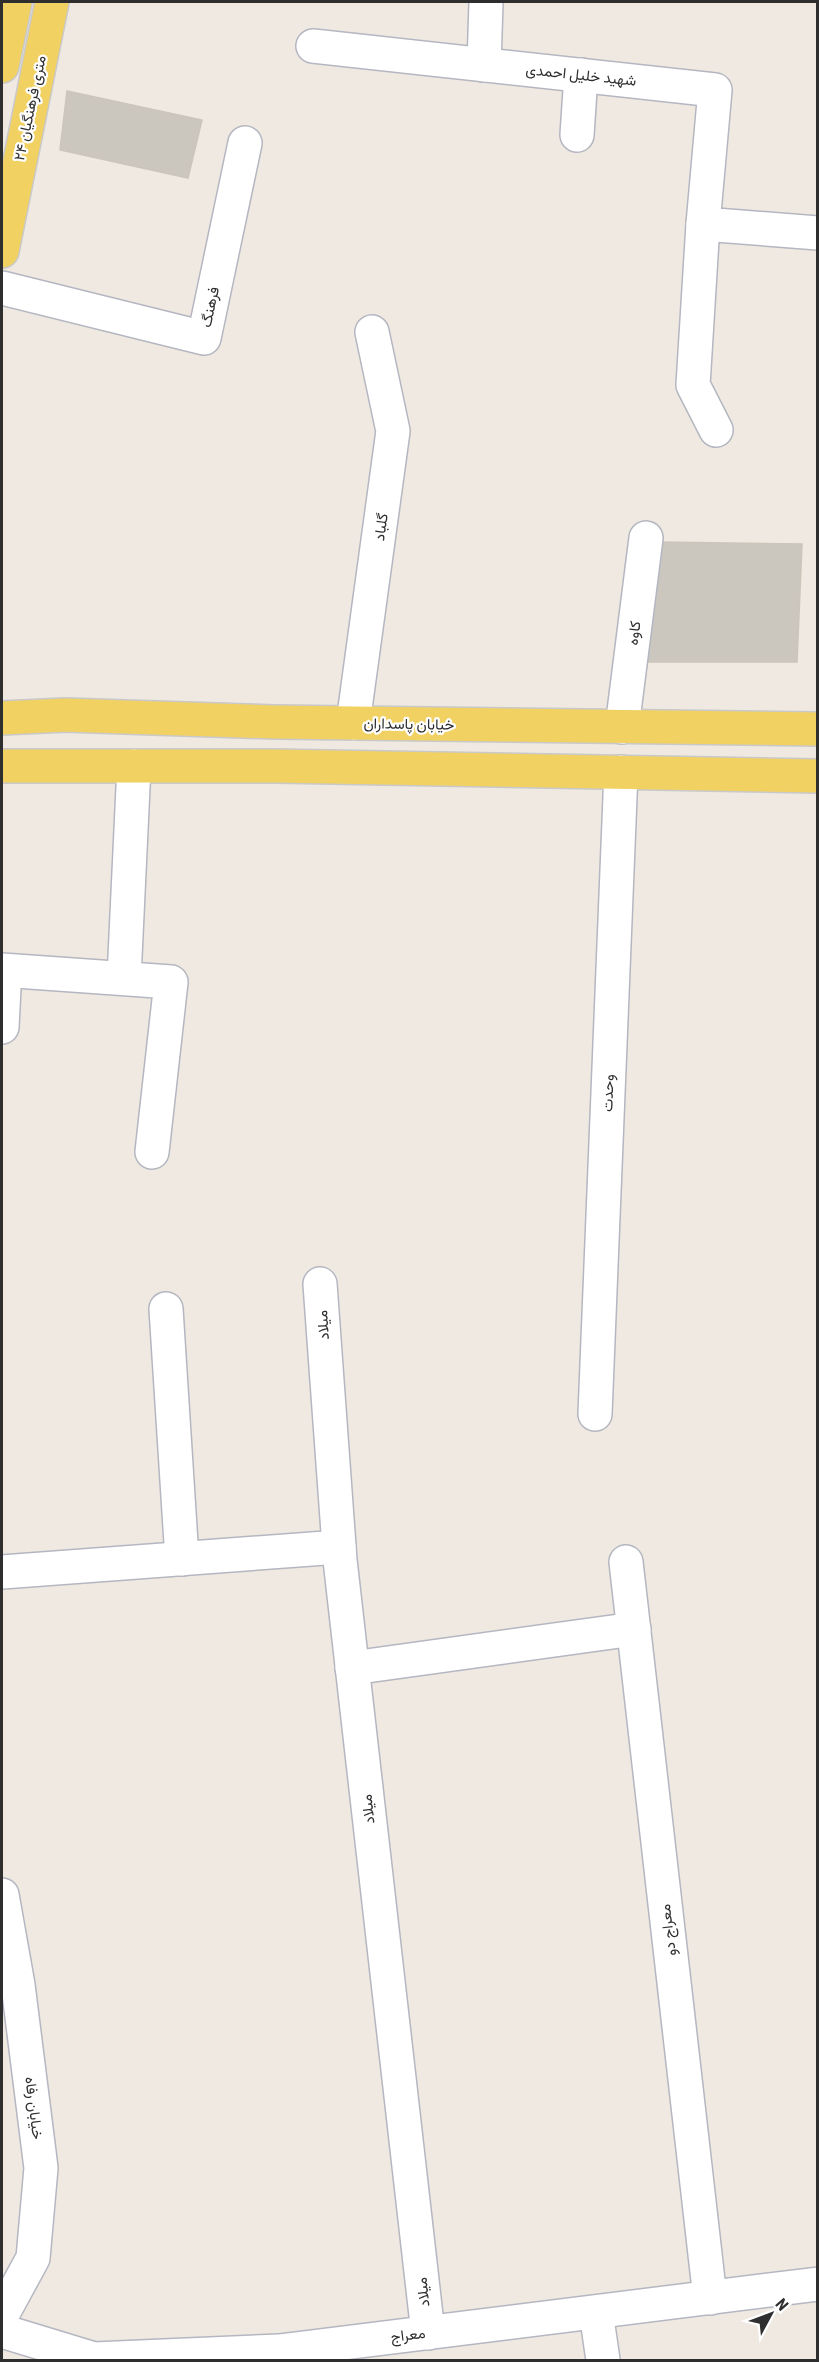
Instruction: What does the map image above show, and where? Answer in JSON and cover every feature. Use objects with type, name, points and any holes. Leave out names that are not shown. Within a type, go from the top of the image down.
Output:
[{"type":"main road","points":[[2,66],[15,2]]},
{"type":"main road","name":"۲۴ متری فرهنگیان","points":[[2,250],[52,2]]},
{"type":"main road","name":"خیابان پاسداران","points":[[2,718],[65,715],[353,723],[818,729]]},
{"type":"main road","points":[[2,766],[818,776]]},
{"type":"street","points":[[484,65],[486,2]]},
{"type":"street","name":"شهید خلیل احمدی","points":[[313,46],[715,90],[703,224],[693,385],[716,430]]},
{"type":"street","points":[[576,135],[581,75]]},
{"type":"street","name":"فرهنگ","points":[[2,288],[204,338],[245,143]]},
{"type":"street","points":[[703,224],[818,233]]},
{"type":"street","name":"گلباد","points":[[353,723],[393,431],[372,332]]},
{"type":"street","name":"کاوه","points":[[622,727],[646,538]]},
{"type":"street","points":[[124,978],[134,766]]},
{"type":"street","name":"وحدت","points":[[595,1414],[621,772]]},
{"type":"street","points":[[2,969],[171,982],[152,1152]]},
{"type":"street","points":[[2,978],[4,988],[2,1027]]},
{"type":"street","name":"میلاد","points":[[320,1284],[339,1547],[428,2333]]},
{"type":"street","points":[[166,1309],[182,1558]]},
{"type":"street","points":[[2,1572],[339,1547]]},
{"type":"street","name":"معراج دو","points":[[626,1562],[710,2298]]},
{"type":"street","points":[[352,1668],[633,1629]]},
{"type":"street","name":"خیابان رفاه","points":[[2,1895],[18,1985],[42,2168],[33,2258],[2,2315]]},
{"type":"street","name":"معراج","points":[[2,2331],[94,2359],[279,2351],[818,2284]]},
{"type":"street","points":[[596,2312],[603,2361]]},
{"type":"building","points":[[67,91],[202,120],[188,178],[60,150]]},
{"type":"building","points":[[662,542],[802,544],[797,662],[642,662]]}]
